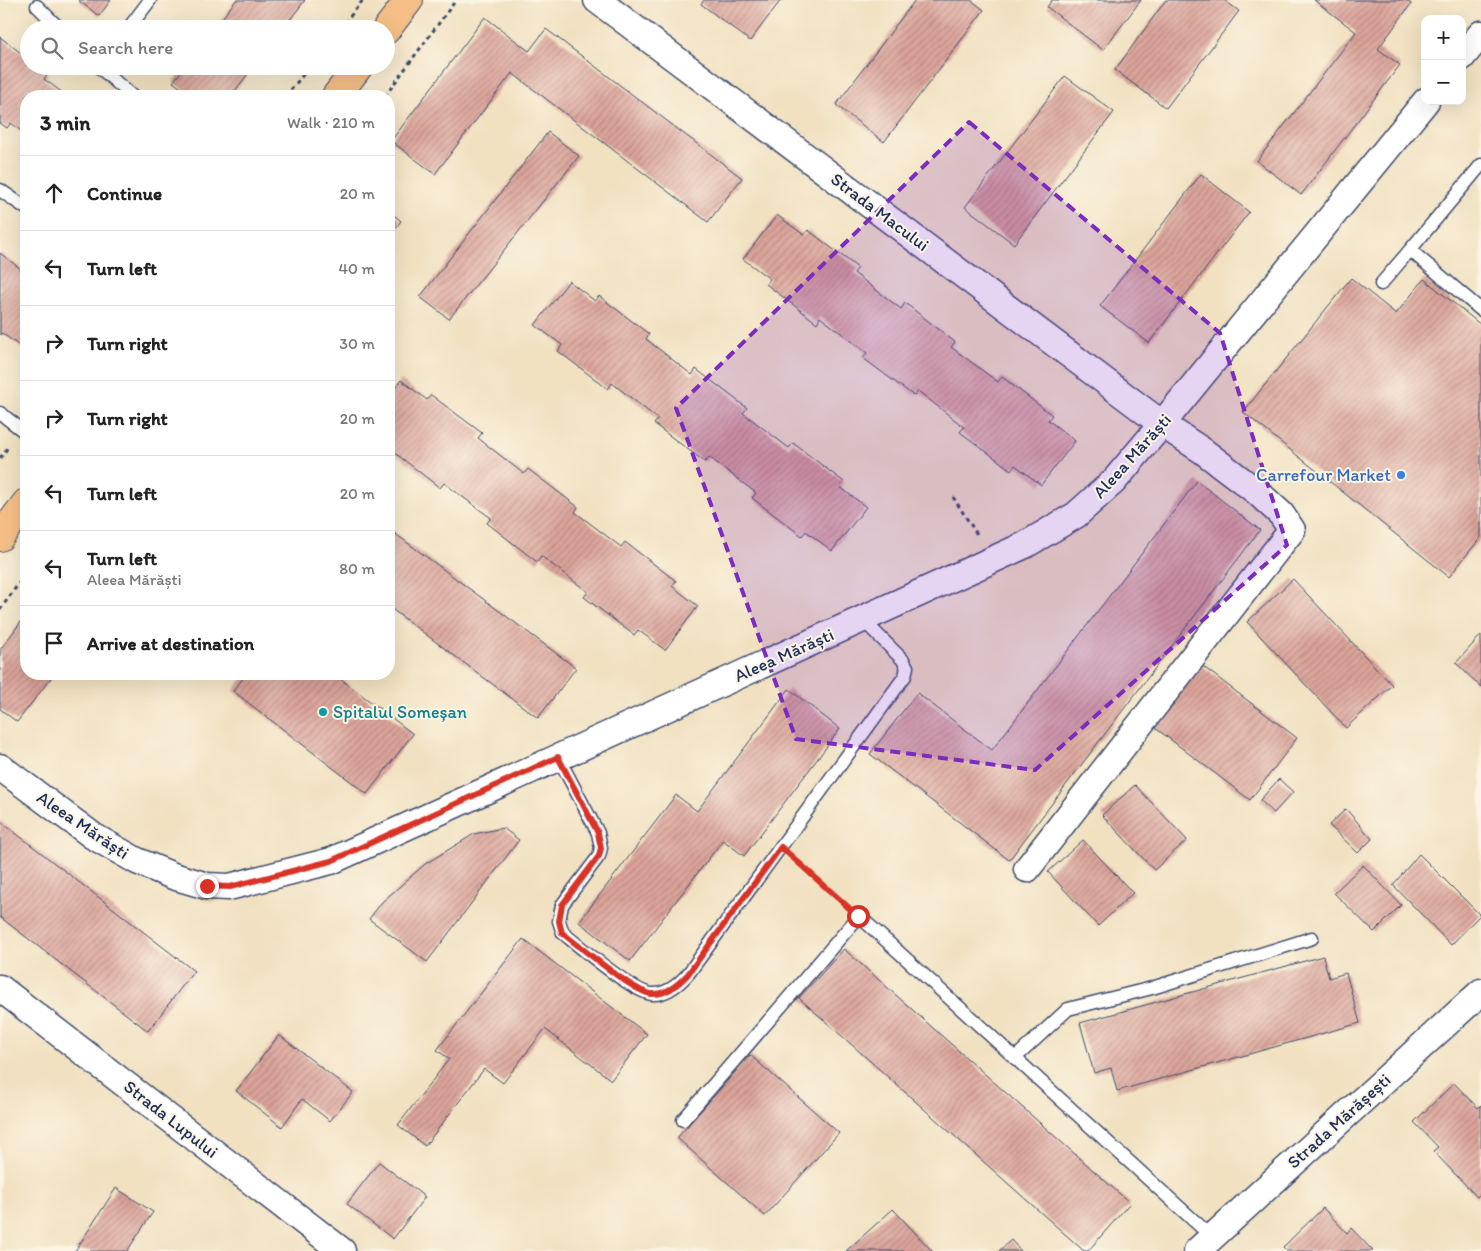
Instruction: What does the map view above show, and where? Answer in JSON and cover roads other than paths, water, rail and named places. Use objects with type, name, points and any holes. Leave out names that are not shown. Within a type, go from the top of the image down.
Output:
[{"type":"main road","points":[[394,20],[409,0]]},
{"type":"main road","points":[[341,90],[352,75]]},
{"type":"main road","points":[[0,537],[20,511]]},
{"type":"street","name":"Strada Macului","points":[[597,0],[1162,424],[1203,451],[1257,492],[1281,514],[1292,530],[1027,870]]},
{"type":"street","points":[[1466,52],[1481,34]]},
{"type":"street","name":"Aleea Mărăști","points":[[0,767],[93,836],[137,861],[173,876],[207,886],[230,887],[331,861],[1025,545],[1076,515],[1114,481],[1423,105]]},
{"type":"street","name":"Strada Lupului","points":[[0,988],[342,1251]]},
{"type":"street","name":"Strada Mărășești","points":[[1205,1244],[1481,992]]},
{"type":"lane","points":[[135,20],[150,0]]},
{"type":"lane","points":[[37,6],[51,20]]},
{"type":"lane","points":[[108,75],[125,90]]},
{"type":"lane","points":[[1381,284],[1481,165]]},
{"type":"lane","points":[[0,190],[20,204]]},
{"type":"lane","points":[[1410,250],[1481,310]]},
{"type":"lane","points":[[0,413],[20,428]]},
{"type":"lane","points":[[558,757],[598,833],[601,848],[599,856],[562,905],[559,921],[562,933],[636,988],[652,994],[664,992],[675,987],[688,974],[905,676],[907,667],[903,660],[862,619]]},
{"type":"lane","points":[[683,1120],[858,916],[1015,1058],[1205,1244]]},
{"type":"lane","points":[[1015,1058],[1068,1008],[1152,988],[1312,938]]},
{"type":"place","name":"Carrefour Market","points":[[1401,475]]},
{"type":"place","name":"Spitalul Someșan","points":[[323,712]]}]
